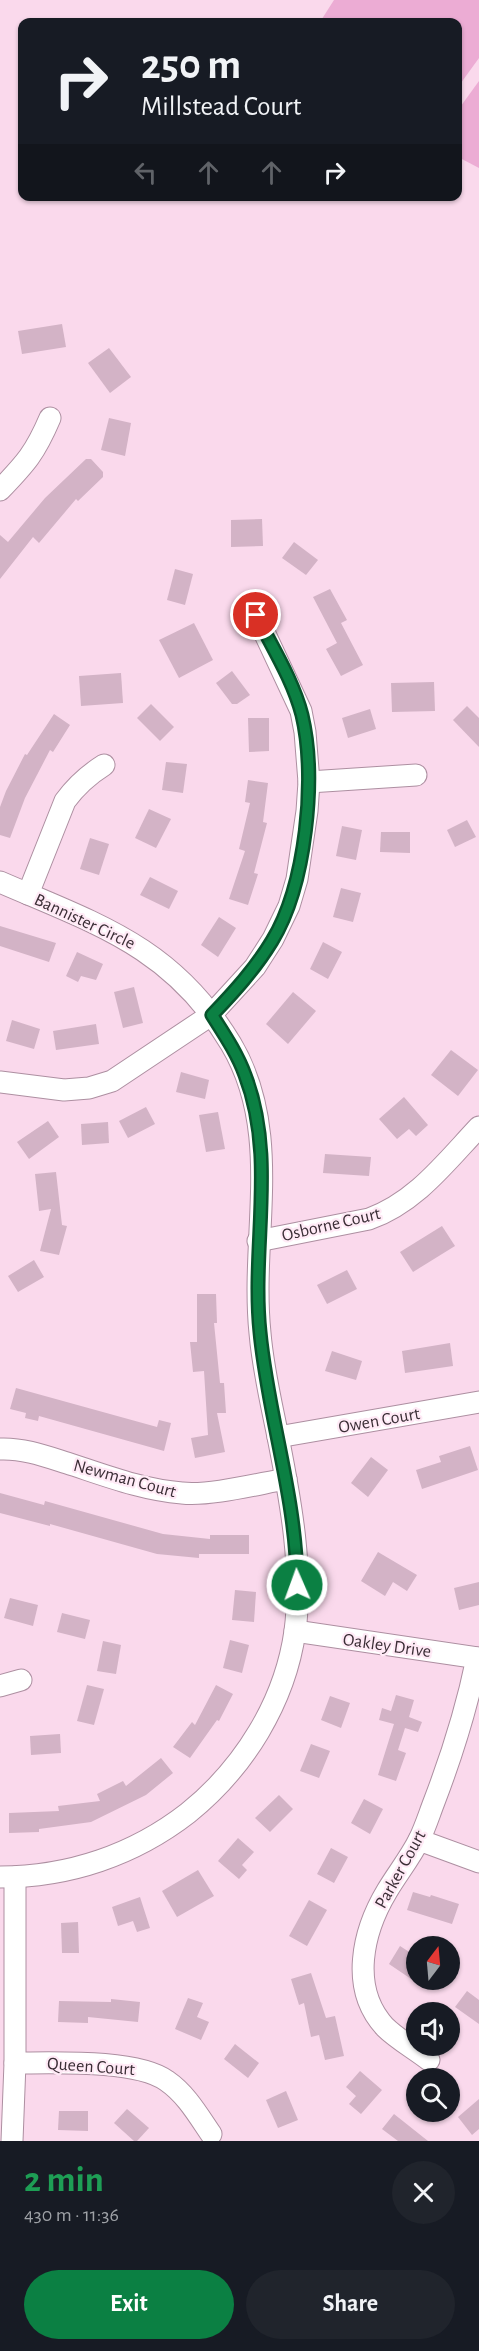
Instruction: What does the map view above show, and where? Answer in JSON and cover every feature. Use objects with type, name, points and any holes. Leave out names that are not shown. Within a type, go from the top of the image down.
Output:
[{"type":"street","points":[[0,490],[28,461],[50,418]]},
{"type":"street","points":[[1,1087],[64,1090],[99,1085],[124,1073],[212,1015],[255,967],[273,939],[289,906],[302,850],[309,782],[303,724],[291,688],[256,615]]},
{"type":"street","points":[[28,894],[65,801],[74,788],[89,774],[104,765]]},
{"type":"street","points":[[309,782],[416,775]]},
{"type":"street","name":"Bannister Circle","points":[[0,882],[104,927],[145,950],[173,972],[212,1015],[232,1046],[245,1074],[260,1135],[262,1167],[258,1241],[260,1331],[270,1404],[286,1479],[297,1567],[295,1631],[289,1663],[271,1710],[248,1749],[227,1776],[203,1801],[171,1826],[121,1854],[90,1865],[8,1877]]},
{"type":"street","name":"Osborne Court","points":[[258,1241],[369,1219],[385,1213],[411,1197],[429,1181],[479,1127]]},
{"type":"street","name":"Owen Court","points":[[278,1437],[479,1402]]},
{"type":"street","name":"Newman Court","points":[[0,1449],[20,1450],[48,1456],[149,1488],[183,1494],[200,1494],[286,1479]]},
{"type":"street","name":"Oakley Drive","points":[[295,1631],[478,1658]]},
{"type":"street","name":"Parker Court","points":[[429,2060],[386,2028],[377,2016],[368,1998],[363,1974],[365,1945],[376,1911],[419,1840],[452,1753],[478,1658]]},
{"type":"street","points":[[0,1686],[21,1680]]},
{"type":"street","points":[[419,1840],[479,1863]]},
{"type":"street","points":[[8,1877],[15,2063],[12,2141]]},
{"type":"street","name":"Queen Court","points":[[15,2063],[61,2063],[143,2070],[163,2078],[175,2088],[188,2101],[211,2134]]},
{"type":"shaded area","points":[[334,0],[479,0],[479,58],[462,81],[462,18],[323,18]]},
{"type":"shaded area","points":[[479,81],[479,168],[462,159],[462,104]]},
{"type":"building","points":[[62,324],[66,347],[22,354],[18,331]]},
{"type":"building","points":[[109,348],[131,377],[110,393],[88,363]]},
{"type":"building","points":[[109,418],[131,423],[125,456],[101,450]]},
{"type":"building","points":[[86,459],[91,459],[103,472],[103,477],[78,501],[76,499],[39,543],[33,537],[0,579],[0,535],[8,542],[45,498]]},
{"type":"building","points":[[262,519],[263,546],[231,547],[231,520]]},
{"type":"building","points":[[294,542],[318,560],[306,575],[282,558]]},
{"type":"building","points":[[175,569],[193,574],[185,605],[167,600]]},
{"type":"building","points":[[330,589],[347,620],[341,623],[363,665],[341,676],[326,649],[337,643],[313,597]]},
{"type":"building","points":[[194,623],[213,660],[179,678],[159,640]]},
{"type":"building","points":[[232,671],[250,695],[237,704],[232,704],[216,683]]},
{"type":"building","points":[[121,673],[123,703],[81,706],[79,676]]},
{"type":"building","points":[[434,682],[435,711],[392,712],[391,683]]},
{"type":"building","points":[[151,704],[174,727],[160,741],[137,718]]},
{"type":"building","points":[[467,706],[479,718],[479,747],[453,720]]},
{"type":"building","points":[[370,709],[376,729],[348,738],[342,718]]},
{"type":"building","points":[[54,714],[70,725],[53,752],[50,750],[25,798],[10,838],[0,835],[0,807],[6,791],[25,754],[27,755]]},
{"type":"building","points":[[248,718],[269,718],[269,751],[249,752]]},
{"type":"building","points":[[166,762],[187,764],[183,793],[162,790]]},
{"type":"building","points":[[248,780],[268,783],[263,822],[267,823],[254,873],[258,874],[248,905],[229,899],[245,851],[239,849],[250,803],[245,802]]},
{"type":"building","points":[[149,809],[171,819],[156,848],[135,838]]},
{"type":"building","points":[[467,820],[476,837],[455,847],[447,830]]},
{"type":"building","points":[[342,826],[362,830],[356,860],[336,856]]},
{"type":"building","points":[[381,832],[410,832],[410,853],[380,852]]},
{"type":"building","points":[[90,838],[109,844],[99,875],[80,869]]},
{"type":"building","points":[[150,877],[178,891],[169,909],[140,895]]},
{"type":"building","points":[[341,888],[361,893],[353,922],[333,917]]},
{"type":"building","points":[[219,917],[236,928],[218,957],[201,945]]},
{"type":"building","points":[[0,926],[56,943],[49,962],[0,946]]},
{"type":"building","points":[[323,942],[342,952],[328,979],[310,969]]},
{"type":"building","points":[[77,952],[103,964],[96,980],[81,976],[78,982],[66,976]]},
{"type":"building","points":[[134,987],[143,1023],[123,1028],[114,992]]},
{"type":"building","points":[[293,992],[316,1011],[288,1044],[266,1024]]},
{"type":"building","points":[[12,1020],[40,1029],[34,1049],[6,1041]]},
{"type":"building","points":[[96,1024],[99,1044],[56,1050],[53,1031]]},
{"type":"building","points":[[451,1050],[478,1070],[458,1096],[431,1075]]},
{"type":"building","points":[[181,1072],[209,1080],[205,1099],[176,1092]]},
{"type":"building","points":[[404,1097],[428,1125],[416,1136],[409,1129],[397,1139],[379,1119]]},
{"type":"building","points":[[146,1107],[155,1124],[128,1138],[119,1121]]},
{"type":"building","points":[[218,1112],[225,1149],[206,1152],[199,1115]]},
{"type":"building","points":[[48,1121],[59,1137],[29,1159],[17,1142]]},
{"type":"building","points":[[108,1122],[109,1143],[82,1145],[81,1124]]},
{"type":"building","points":[[325,1154],[371,1157],[369,1176],[323,1173]]},
{"type":"building","points":[[56,1172],[62,1225],[67,1226],[59,1255],[40,1251],[51,1209],[39,1211],[35,1174]]},
{"type":"building","points":[[442,1226],[455,1246],[413,1272],[400,1252]]},
{"type":"building","points":[[34,1260],[44,1277],[18,1292],[8,1276]]},
{"type":"building","points":[[347,1270],[357,1289],[327,1304],[317,1285]]},
{"type":"building","points":[[197,1294],[216,1294],[217,1323],[214,1323],[220,1383],[224,1383],[226,1413],[217,1413],[225,1452],[195,1458],[191,1438],[208,1435],[204,1371],[193,1372],[190,1342],[197,1342]]},
{"type":"building","points":[[450,1343],[453,1366],[405,1373],[402,1351]]},
{"type":"building","points":[[332,1351],[362,1361],[356,1380],[325,1371]]},
{"type":"building","points":[[16,1388],[157,1427],[159,1420],[171,1423],[164,1451],[39,1416],[38,1421],[25,1418],[26,1413],[10,1409]]},
{"type":"building","points":[[470,1446],[478,1470],[422,1489],[416,1470],[441,1462],[439,1456]]},
{"type":"building","points":[[371,1457],[388,1470],[368,1497],[351,1483]]},
{"type":"building","points":[[0,1493],[44,1505],[45,1501],[163,1534],[210,1539],[210,1535],[249,1535],[249,1554],[199,1554],[199,1558],[157,1554],[50,1524],[50,1526],[0,1513]]},
{"type":"building","points":[[378,1552],[417,1575],[407,1591],[393,1582],[385,1596],[361,1581]]},
{"type":"building","points":[[479,1582],[479,1605],[459,1610],[454,1588]]},
{"type":"building","points":[[235,1590],[256,1592],[254,1622],[232,1620]]},
{"type":"building","points":[[10,1598],[38,1605],[33,1626],[4,1618]]},
{"type":"building","points":[[62,1613],[90,1620],[85,1639],[57,1632]]},
{"type":"building","points":[[230,1640],[249,1645],[242,1673],[223,1668]]},
{"type":"building","points":[[103,1641],[121,1645],[116,1674],[97,1671]]},
{"type":"building","points":[[87,1685],[104,1689],[94,1725],[77,1721]]},
{"type":"building","points":[[216,1685],[233,1694],[219,1721],[217,1720],[190,1758],[173,1747],[192,1722],[195,1725]]},
{"type":"building","points":[[396,1695],[414,1700],[409,1717],[422,1722],[418,1732],[405,1728],[398,1750],[406,1753],[396,1781],[378,1775],[394,1724],[379,1720],[382,1708],[391,1711]]},
{"type":"building","points":[[330,1696],[350,1703],[341,1728],[321,1720]]},
{"type":"building","points":[[60,1734],[61,1753],[31,1755],[30,1736]]},
{"type":"building","points":[[311,1744],[330,1751],[319,1778],[300,1771]]},
{"type":"building","points":[[161,1758],[173,1773],[146,1795],[91,1822],[39,1829],[39,1832],[9,1833],[9,1813],[59,1811],[58,1806],[100,1801],[97,1794],[123,1781],[126,1786]]},
{"type":"building","points":[[279,1795],[293,1809],[270,1832],[255,1818]]},
{"type":"building","points":[[364,1799],[383,1809],[370,1834],[351,1823]]},
{"type":"building","points":[[238,1838],[254,1852],[242,1865],[247,1870],[239,1879],[218,1861]]},
{"type":"building","points":[[331,1848],[348,1857],[334,1883],[317,1874]]},
{"type":"building","points":[[198,1870],[214,1896],[177,1917],[162,1891]]},
{"type":"building","points":[[413,1892],[459,1904],[452,1924],[407,1910]]},
{"type":"building","points":[[140,1897],[150,1928],[137,1932],[133,1921],[118,1926],[112,1907]]},
{"type":"building","points":[[309,1900],[327,1910],[307,1946],[289,1936]]},
{"type":"building","points":[[78,1922],[79,1953],[62,1953],[61,1923]]},
{"type":"building","points":[[400,1946],[406,1950],[406,1976],[389,1964]]},
{"type":"building","points":[[311,1973],[326,2018],[335,2016],[344,2056],[325,2060],[319,2035],[311,2037],[304,2003],[299,2005],[291,1979]]},
{"type":"building","points":[[467,1991],[479,2000],[479,2024],[460,2011],[459,2002]]},
{"type":"building","points":[[188,1998],[203,2003],[197,2017],[209,2022],[201,2040],[175,2029]]},
{"type":"building","points":[[111,1999],[140,2002],[138,2022],[88,2017],[88,2023],[58,2022],[59,2001],[111,2002]]},
{"type":"building","points":[[235,2044],[259,2063],[248,2078],[224,2059]]},
{"type":"building","points":[[360,2071],[382,2090],[361,2114],[349,2104],[356,2096],[346,2087]]},
{"type":"building","points":[[286,2091],[298,2120],[278,2128],[266,2100]]},
{"type":"building","points":[[479,2099],[479,2129],[472,2135],[460,2120],[460,2115]]},
{"type":"building","points":[[127,2109],[149,2128],[137,2141],[134,2141],[114,2123]]},
{"type":"building","points":[[59,2111],[88,2111],[88,2131],[58,2130]]},
{"type":"building","points":[[394,2114],[428,2141],[398,2141],[382,2129]]},
{"type":"route","points":[[256,615],[298,702],[302,716],[309,782],[307,811],[297,879],[289,906],[273,939],[255,967],[212,1015],[232,1046],[245,1074],[260,1135],[262,1205],[257,1270],[260,1331],[270,1404],[286,1479],[296,1552],[297,1585]]}]
